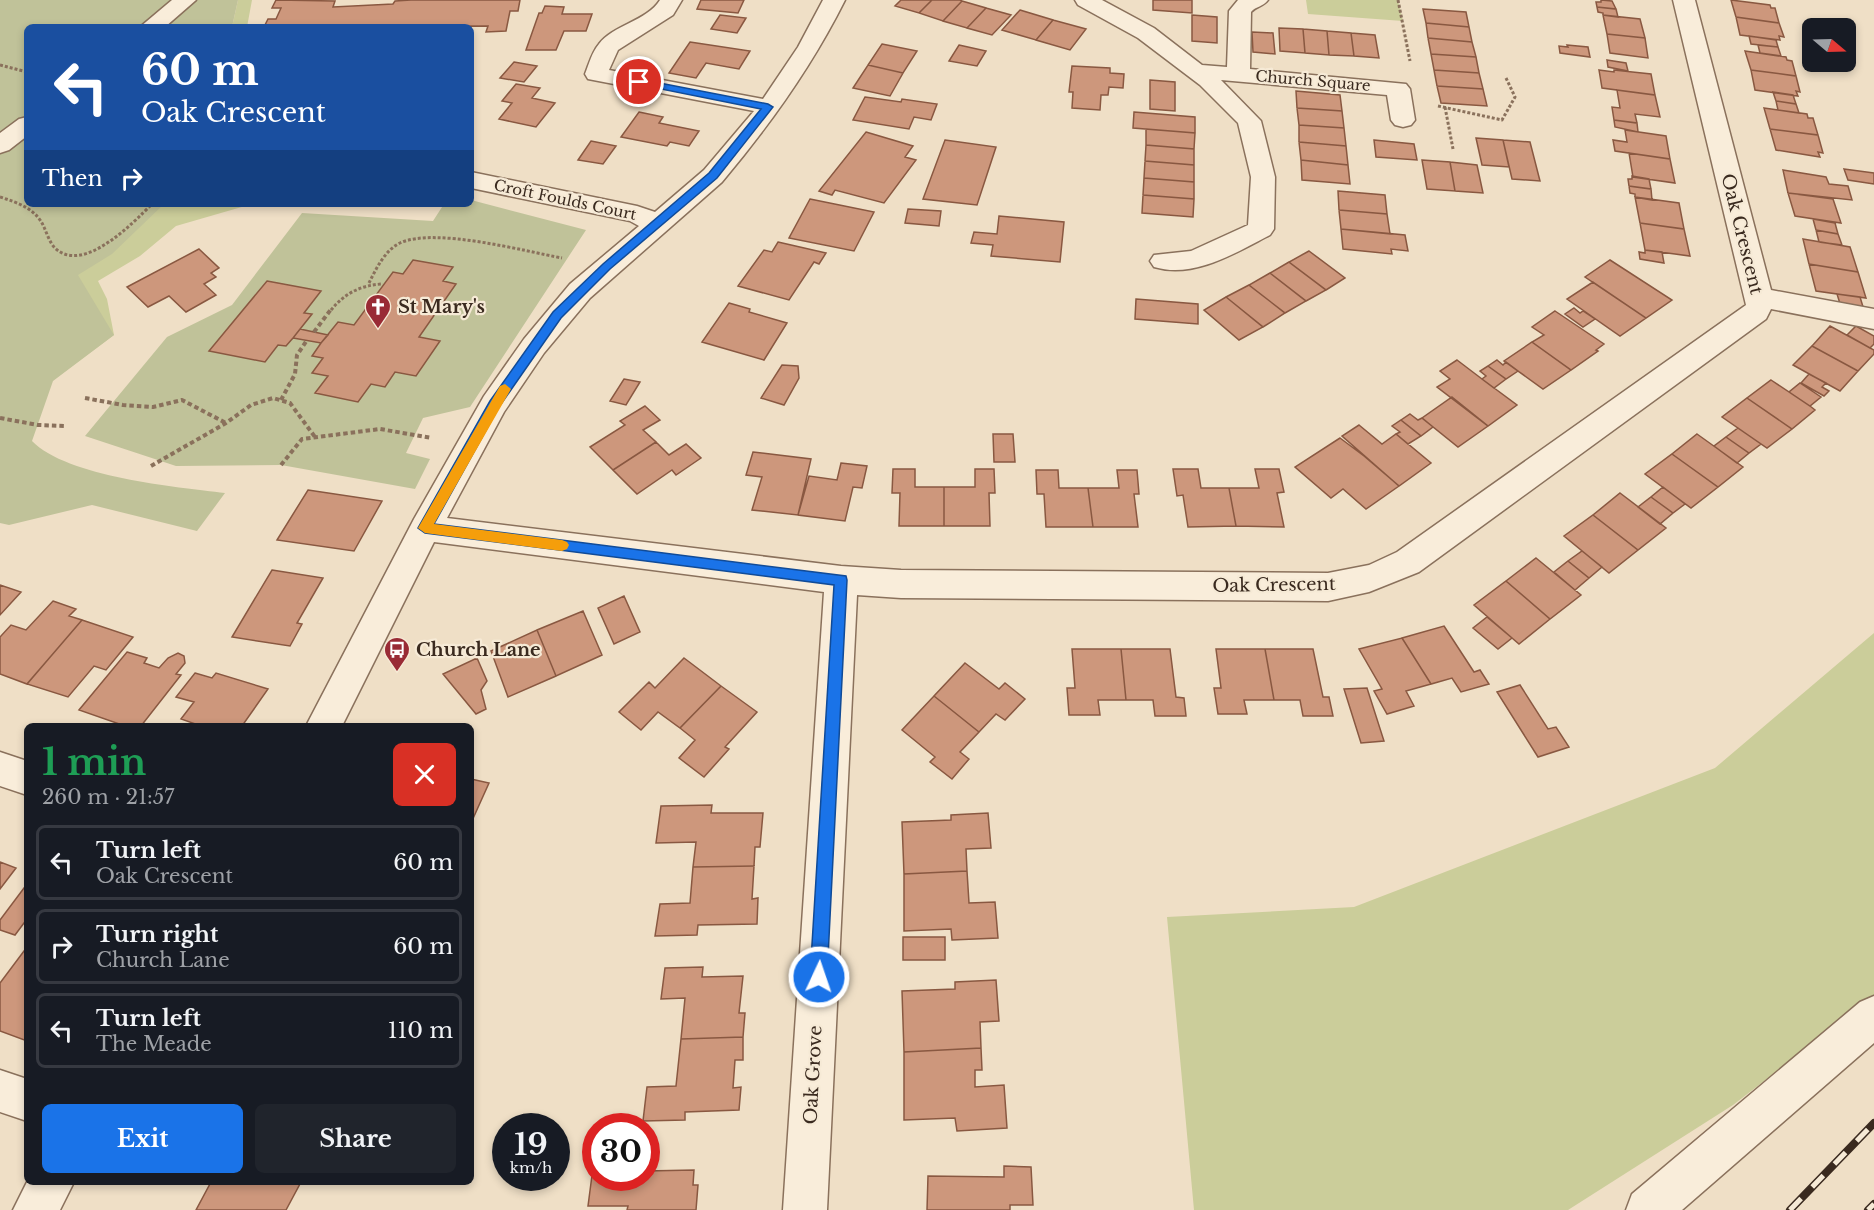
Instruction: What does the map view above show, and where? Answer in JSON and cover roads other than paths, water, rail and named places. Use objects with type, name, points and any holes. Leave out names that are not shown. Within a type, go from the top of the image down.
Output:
[{"type":"street","points":[[155,24],[185,0]]},
{"type":"street","points":[[671,0],[665,10],[608,46],[596,74],[768,107]]},
{"type":"street","points":[[326,723],[425,528],[471,444],[494,404],[534,346],[557,315],[607,266],[713,176],[806,55],[834,0]]},
{"type":"street","points":[[1086,0],[1146,33],[1197,71],[1250,121],[1263,177],[1261,229],[1194,260],[1163,261]]},
{"type":"street","points":[[1238,74],[1240,11],[1247,3],[1257,0]]},
{"type":"street","name":"Oak Crescent","points":[[425,528],[841,580],[901,584],[1328,586],[1358,583],[1384,574],[1408,562],[1750,317],[1760,305],[1684,0]]},
{"type":"street","points":[[1394,66],[1403,120]]},
{"type":"street","name":"Church Square","points":[[1197,71],[1399,93]]},
{"type":"street","points":[[0,146],[24,126]]},
{"type":"street","name":"Croft Foulds Court","points":[[474,181],[637,214],[657,224]]},
{"type":"street","points":[[1759,297],[1874,319]]},
{"type":"street","name":"Oak Grove","points":[[806,1210],[841,580]]},
{"type":"street","points":[[0,769],[24,777]]},
{"type":"street","points":[[1648,1210],[1874,1016]]},
{"type":"street","points":[[0,1091],[24,1099]]},
{"type":"street","points":[[35,1210],[50,1185]]},
{"type":"railway","points":[[1790,1210],[1874,1123]]},
{"type":"railway","points":[[1868,1210],[1874,1204]]},
{"type":"place","name":"St Mary's","points":[[378,330]]},
{"type":"place","name":"Church Lane","points":[[397,673]]}]
